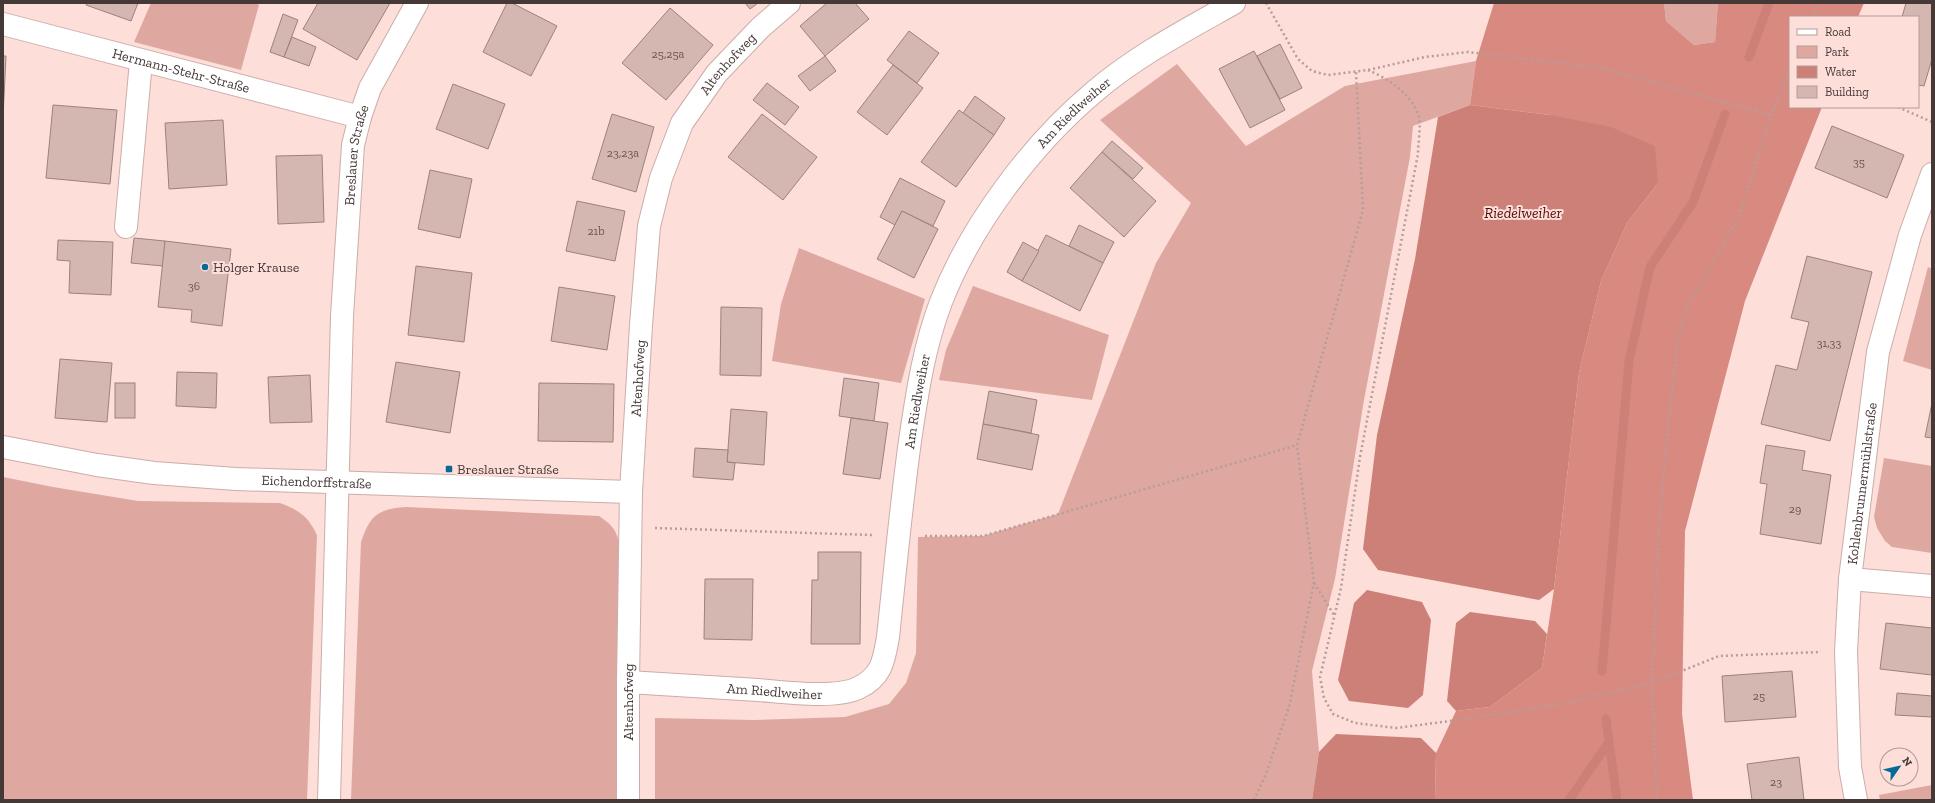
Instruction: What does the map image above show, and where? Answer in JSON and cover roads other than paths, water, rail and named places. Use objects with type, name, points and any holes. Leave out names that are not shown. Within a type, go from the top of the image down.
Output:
[{"type":"street","name":"Breslauer Straße","points":[[329,800],[342,316],[346,227],[353,144],[370,88],[417,3]]},
{"type":"street","name":"Altenhofweg","points":[[628,800],[628,682],[632,492],[641,325],[649,226],[661,178],[682,123],[717,73],[760,28],[789,3]]},
{"type":"street","name":"Am Riedlweiher","points":[[628,682],[809,693],[842,692],[857,688],[875,676],[884,662],[916,402],[930,338],[941,302],[955,270],[983,221],[1025,162],[1061,122],[1094,92],[1123,69],[1160,45],[1234,3]]},
{"type":"street","name":"Hermann-Stehr-Straße","points":[[3,24],[360,117]]},
{"type":"street","points":[[126,227],[141,60]]},
{"type":"street","name":"Kohlenbrunnermühlstraße","points":[[1856,800],[1850,767],[1846,651],[1850,579],[1878,352],[1910,235],[1932,174]]},
{"type":"street","name":"Eichendorffstraße","points":[[3,447],[97,465],[154,473],[236,479],[632,492]]},
{"type":"street","points":[[1850,579],[1932,586]]},
{"type":"water","name":"Riedelweiher","points":[[1470,105],[1550,115],[1611,127],[1655,146],[1658,183],[1627,223],[1601,281],[1579,373],[1554,589],[1539,600],[1378,570],[1363,549],[1377,435],[1415,259],[1438,117]]},
{"type":"water","points":[[1367,590],[1422,602],[1431,620],[1423,695],[1408,708],[1349,701],[1338,680],[1354,603]]},
{"type":"water","points":[[1470,612],[1535,621],[1547,634],[1542,668],[1490,707],[1456,711],[1447,701],[1456,623]]},
{"type":"water","points":[[1336,734],[1421,738],[1436,753],[1435,800],[1312,800],[1319,752]]},
{"type":"waterway","points":[[1749,57],[1769,3]]},
{"type":"waterway","points":[[1602,671],[1629,361],[1650,267],[1693,202],[1725,114]]},
{"type":"waterway","points":[[1569,800],[1609,742],[1606,719]]},
{"type":"waterway","points":[[1609,742],[1617,800]]},
{"type":"place","name":"Holger Krause","points":[[205,267]]},
{"type":"place","name":"Breslauer Straße","points":[[449,469]]}]
